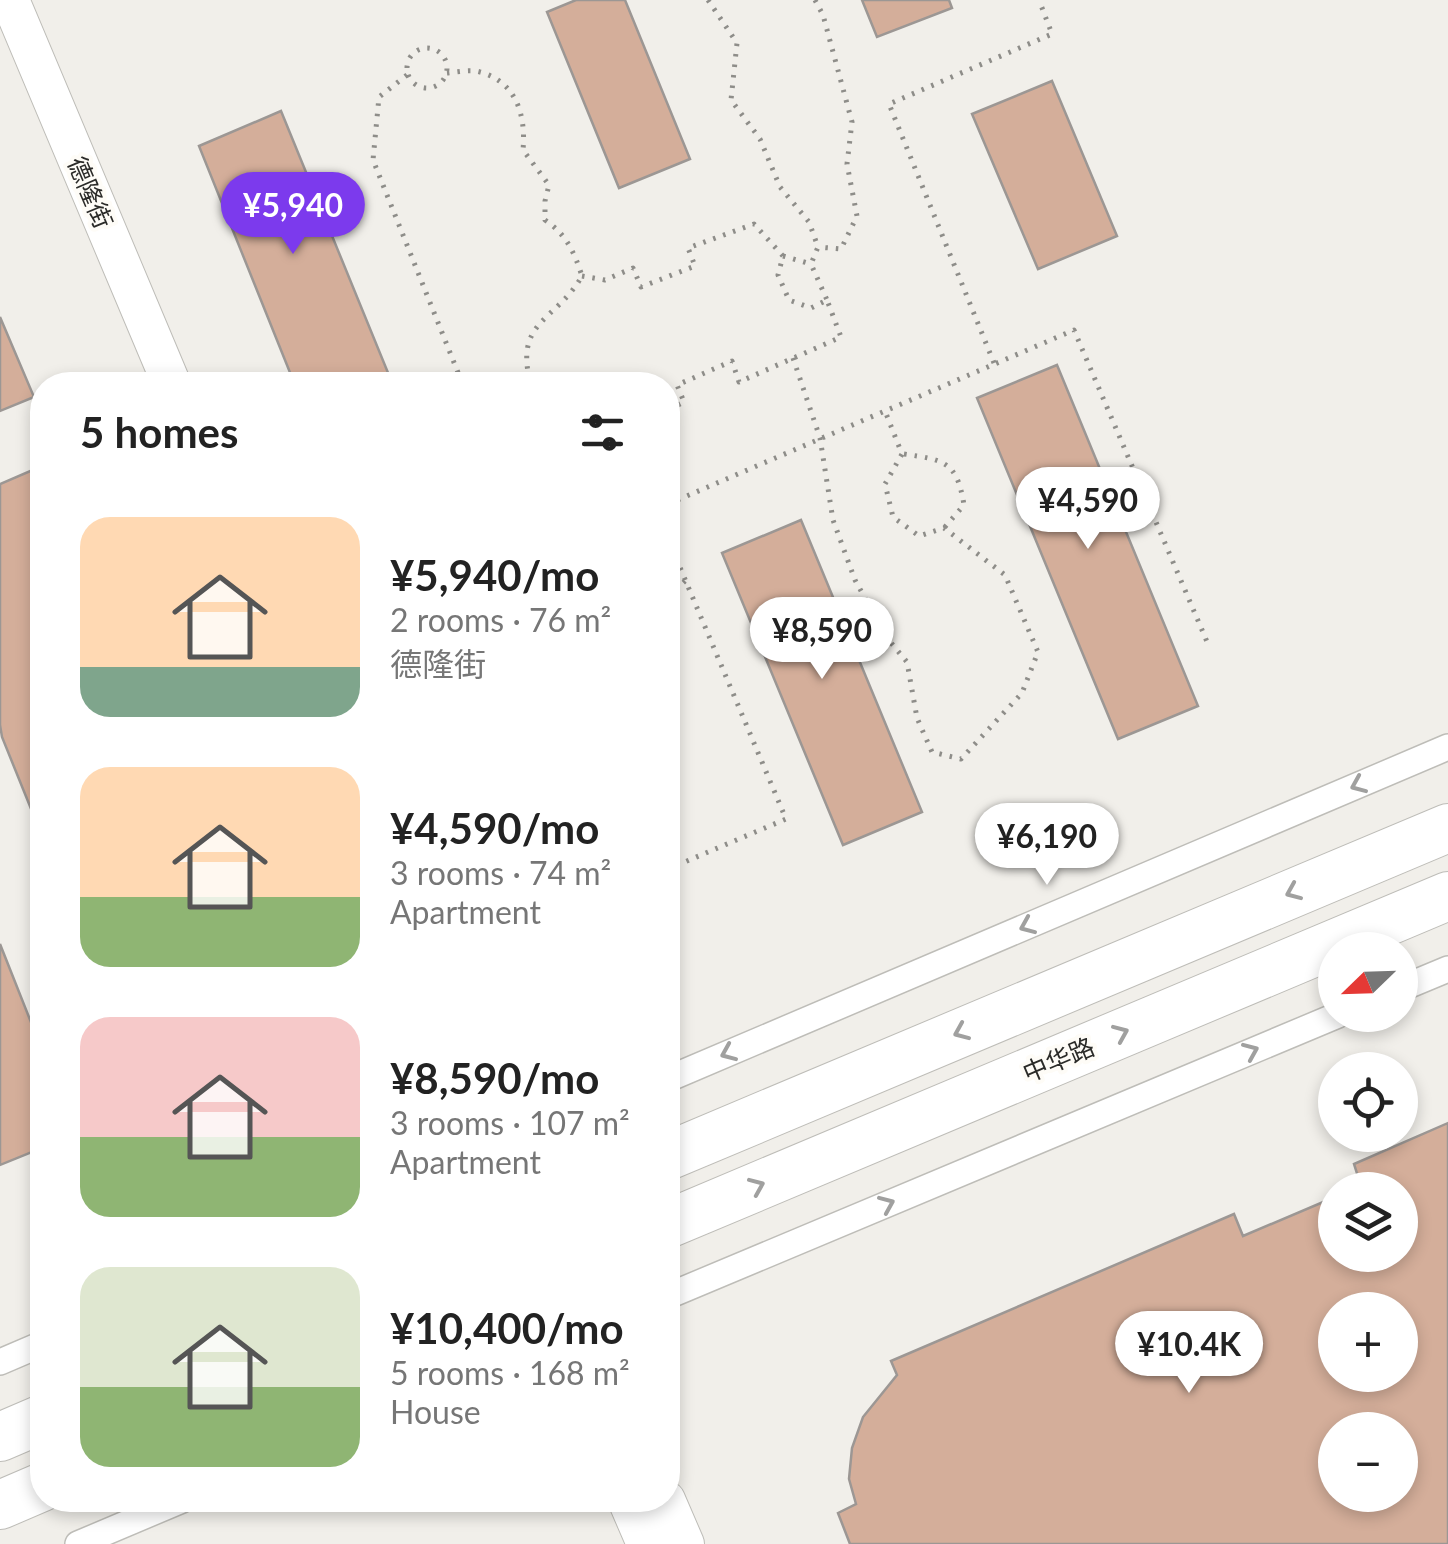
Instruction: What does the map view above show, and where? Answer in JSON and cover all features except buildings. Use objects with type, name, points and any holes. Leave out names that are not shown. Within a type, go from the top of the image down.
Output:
[{"type":"highway","points":[[680,1151],[1448,828]]},
{"type":"highway","name":"中华路","points":[[680,1219],[1448,896]]},
{"type":"highway","points":[[0,1437],[30,1424]]},
{"type":"highway","points":[[0,1505],[30,1492]]},
{"type":"main road","name":"德隆街","points":[[10,0],[167,372]]},
{"type":"main road","points":[[632,1512],[646,1544]]},
{"type":"main road","points":[[671,1512],[685,1544]]},
{"type":"street","points":[[680,1074],[1448,748]]},
{"type":"street","points":[[1418,982],[1448,969]]},
{"type":"street","points":[[680,1291],[1318,1023]]},
{"type":"street","points":[[0,1362],[30,1349]]},
{"type":"street","points":[[78,1544],[154,1512]]},
{"type":"path","points":[[680,384],[732,361],[739,382],[841,336],[811,264],[818,247],[809,222],[780,187],[760,139],[731,100],[737,43],[708,0]]},
{"type":"path","points":[[815,0],[823,15],[852,122],[847,164],[856,216],[841,249],[818,247]]},
{"type":"path","points":[[994,363],[889,104],[1052,34],[1039,0]]},
{"type":"path","points":[[431,48],[446,62],[447,73],[433,88],[422,89],[407,75],[406,64],[411,54],[431,48]]},
{"type":"path","points":[[447,73],[479,71],[502,84],[516,98],[526,125],[524,150],[550,185],[545,220],[562,231],[582,276],[571,296],[546,315],[528,338],[527,372]]},
{"type":"path","points":[[407,75],[378,97],[373,160],[457,372]]},
{"type":"path","points":[[582,276],[605,280],[632,268],[641,287],[695,266],[688,248],[754,224],[783,256],[811,264]]},
{"type":"path","points":[[783,256],[778,275],[789,300],[811,308],[827,300]]},
{"type":"path","points":[[680,497],[1074,330],[1208,644]]},
{"type":"path","points":[[792,358],[820,438],[833,520],[855,580],[887,638],[907,662],[917,718],[932,752],[961,759],[1022,693],[1038,652],[1006,575],[944,528]]},
{"type":"path","points":[[885,411],[902,454]]},
{"type":"path","points":[[902,454],[942,460],[960,477],[964,504],[944,528],[918,536],[893,517],[885,484],[902,454]]},
{"type":"path","points":[[680,569],[786,819],[680,864]]},
{"type":"path","points":[[680,586],[685,581]]}]
